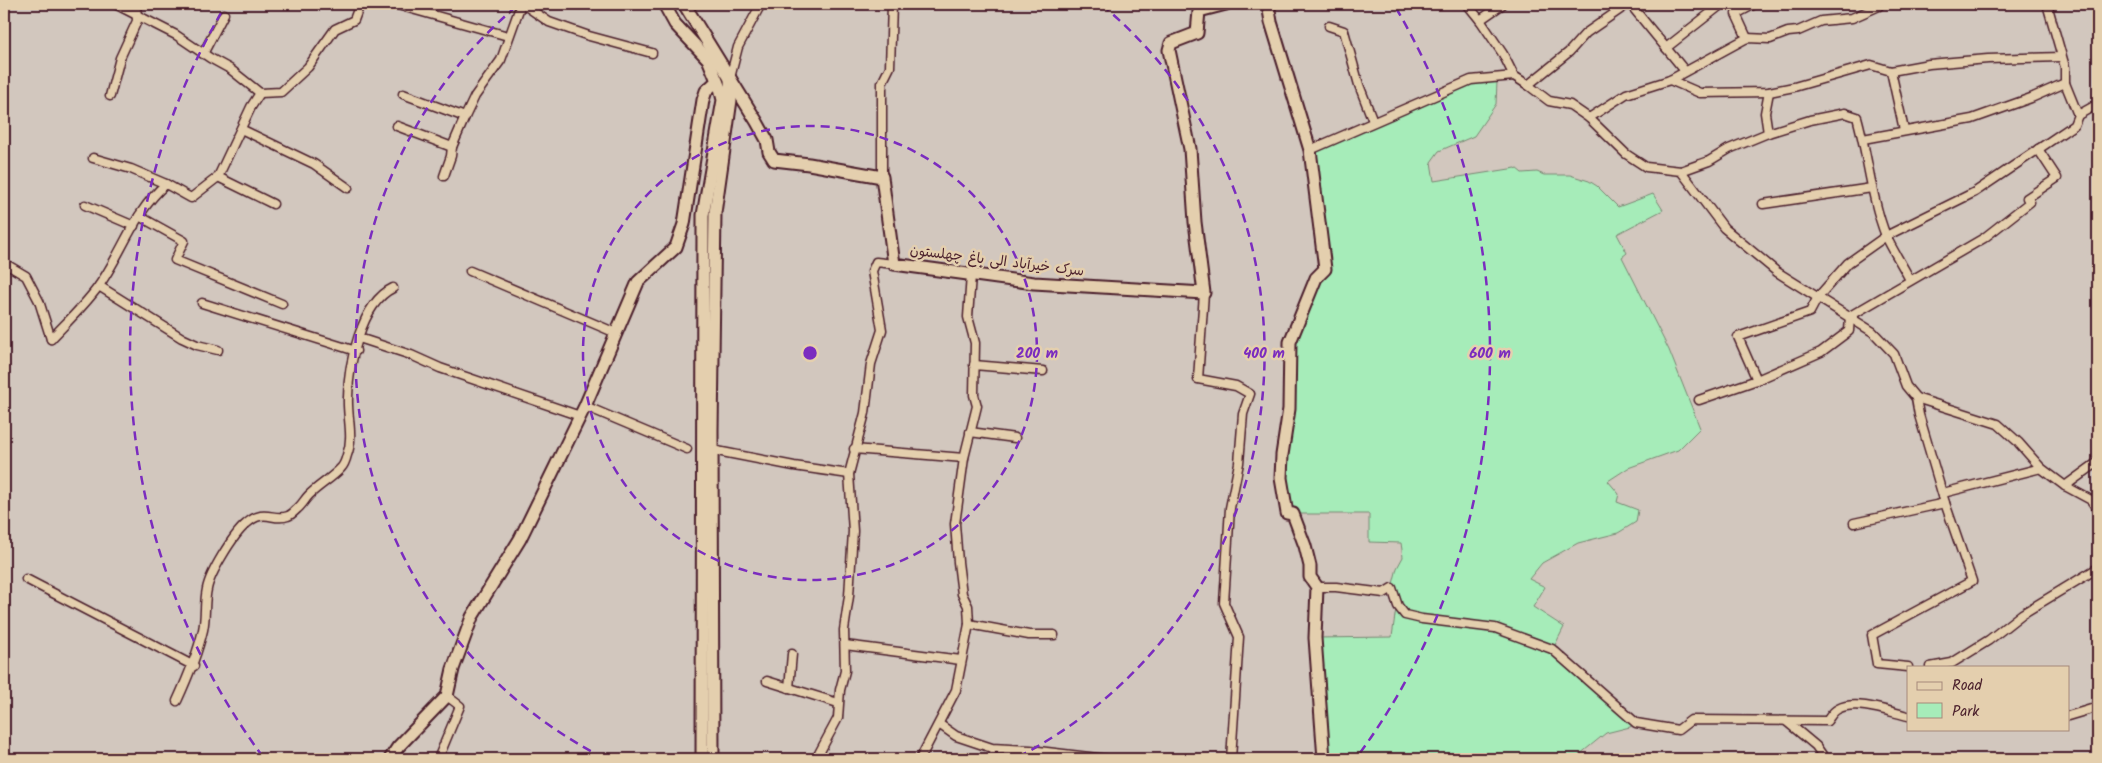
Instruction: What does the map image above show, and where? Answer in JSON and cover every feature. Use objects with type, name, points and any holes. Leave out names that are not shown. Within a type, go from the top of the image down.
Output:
[{"type":"street","points":[[114,4],[176,35],[203,54],[230,69],[260,93],[281,92],[308,67],[335,29],[354,20],[360,4]]},
{"type":"street","points":[[110,96],[120,58],[137,21],[136,4]]},
{"type":"street","points":[[394,4],[508,36]]},
{"type":"street","points":[[444,176],[452,147],[465,117],[475,96],[501,60],[508,36],[522,4],[548,22],[589,36],[652,52]]},
{"type":"street","points":[[664,4],[675,24],[708,59],[723,100],[704,215],[712,450],[713,759]]},
{"type":"street","points":[[684,4],[767,140],[769,152],[774,160],[882,177],[882,83],[890,67],[892,4]]},
{"type":"street","points":[[702,759],[708,359],[715,213],[730,100],[730,78],[738,47],[761,4]]},
{"type":"street","points":[[1226,4],[1197,8],[1197,33],[1172,43],[1169,50],[1190,149],[1195,222],[1204,293],[1198,378],[1236,386],[1250,394],[1243,414],[1239,463],[1230,508],[1224,603],[1238,637],[1231,759]]},
{"type":"street","points":[[1268,4],[1271,22],[1310,150],[1325,269],[1316,278],[1290,342],[1289,409],[1282,455],[1281,478],[1287,513],[1293,514],[1306,546],[1310,577],[1318,587],[1315,638],[1324,759]]},
{"type":"street","points":[[1467,4],[1503,54],[1514,76],[1549,101],[1570,105],[1588,118],[1626,154],[1646,167],[1681,171],[1709,161],[1729,149],[1768,133],[1810,120],[1845,114],[1856,117],[1863,139],[1872,188],[1886,236],[1910,280]]},
{"type":"street","points":[[1480,20],[1503,4]]},
{"type":"street","points":[[1528,85],[1569,52],[1586,33],[1629,4],[1685,71]]},
{"type":"street","points":[[1666,48],[1722,4]]},
{"type":"street","points":[[1747,38],[1736,14],[1755,4]]},
{"type":"street","points":[[1588,118],[1626,94],[1670,80],[1747,38],[1770,39],[1822,22],[1852,18],[1879,6],[1878,4]]},
{"type":"street","points":[[2047,4],[2064,67],[2065,83],[2078,115]]},
{"type":"street","points":[[203,54],[224,14]]},
{"type":"street","points":[[1329,26],[1344,31],[1359,85],[1373,122]]},
{"type":"street","points":[[1670,80],[1700,93],[1768,92],[1794,87],[1871,65],[1891,71],[1928,64],[1988,59],[2061,57]]},
{"type":"street","points":[[1891,71],[1904,130]]},
{"type":"street","points":[[1310,150],[1471,80],[1514,76]]},
{"type":"street","points":[[390,759],[398,747],[447,696],[453,669],[472,617],[520,539],[582,411],[638,282],[676,247],[684,224],[703,100],[706,91],[717,81]]},
{"type":"street","points":[[1863,139],[1972,119],[2031,98],[2065,83]]},
{"type":"street","points":[[1768,92],[1764,113],[1768,133]]},
{"type":"street","points":[[94,158],[131,169],[166,184],[190,198],[218,177],[250,107],[260,93]]},
{"type":"street","points":[[403,94],[465,117]]},
{"type":"street","points":[[1757,380],[1738,337],[1810,312],[1818,297],[1848,263],[1886,236],[1975,192],[2074,125],[2078,115],[2098,104]]},
{"type":"street","points":[[397,126],[452,147]]},
{"type":"street","points":[[241,128],[314,164],[348,188]]},
{"type":"street","points":[[1850,316],[1984,238],[2030,202],[2027,198],[2057,178],[2038,149]]},
{"type":"street","points":[[1681,171],[1724,228],[1777,272],[1874,332],[1894,354],[1906,386],[1916,398],[1919,415],[1945,503],[1972,580],[1872,635],[1877,664],[1907,667]]},
{"type":"street","points":[[218,177],[272,204]]},
{"type":"street","name":"سرک خیرآباد الی باغ چهلستون","points":[[882,177],[894,264],[1034,283],[1204,293]]},
{"type":"street","points":[[4,263],[26,276],[39,301],[51,339],[99,286],[138,216],[166,184]]},
{"type":"street","points":[[1763,204],[1872,188]]},
{"type":"street","points":[[85,206],[134,226]]},
{"type":"street","points":[[138,216],[184,241],[175,260],[282,304]]},
{"type":"street","points":[[816,759],[838,718],[838,704],[845,671],[844,630],[849,596],[850,553],[853,531],[849,474],[865,412],[871,364],[882,330],[872,271],[876,262],[894,264]]},
{"type":"street","points":[[470,271],[616,333]]},
{"type":"street","points":[[920,759],[956,690],[969,624],[968,606],[962,594],[955,524],[964,458],[977,406],[974,395],[975,343],[968,317],[971,275]]},
{"type":"street","points":[[99,286],[182,338],[218,350]]},
{"type":"street","points":[[177,701],[194,666],[204,628],[207,587],[222,557],[235,537],[246,524],[257,517],[267,514],[281,518],[289,516],[309,495],[342,467],[351,444],[348,400],[350,363],[356,351],[364,320],[371,308],[386,292],[393,288]]},
{"type":"street","points":[[202,303],[356,351]]},
{"type":"street","points":[[1699,400],[1757,380],[1821,352],[1849,331],[1850,316]]},
{"type":"street","points":[[359,338],[412,354],[440,368],[582,411],[687,450]]},
{"type":"street","points":[[974,365],[1043,371]]},
{"type":"street","points":[[1916,398],[1998,424],[2018,442],[2041,468],[2065,486],[2091,500],[2098,510]]},
{"type":"street","points":[[970,432],[1015,438]]},
{"type":"street","points":[[854,449],[964,458]]},
{"type":"street","points":[[712,450],[794,466],[849,474]]},
{"type":"street","points":[[2065,486],[2098,462]]},
{"type":"street","points":[[1943,493],[2041,468]]},
{"type":"street","points":[[2091,500],[2098,495]]},
{"type":"street","points":[[1854,523],[1945,503]]},
{"type":"street","points":[[1936,666],[1952,663],[1989,640],[2022,614],[2098,568]]},
{"type":"street","points":[[26,579],[194,666]]},
{"type":"street","points":[[1318,587],[1384,593],[1392,588],[1398,606],[1405,615],[1422,619],[1495,628],[1552,649],[1636,723],[1678,730],[1691,720],[1827,720],[1836,709],[1848,706],[1870,707],[1907,716]]},
{"type":"street","points":[[969,624],[1029,635],[1054,635]]},
{"type":"street","points":[[845,645],[961,660]]},
{"type":"street","points":[[789,688],[792,654]]},
{"type":"street","points":[[768,680],[838,704]]},
{"type":"street","points":[[438,759],[460,706],[447,696]]},
{"type":"street","points":[[2070,715],[2098,707]]},
{"type":"street","points":[[1786,721],[1816,746],[1825,759]]},
{"type":"street","points":[[939,724],[956,736],[992,748],[1030,750],[1106,759]]},
{"type":"green space","points":[[1497,82],[1496,104],[1474,136],[1439,151],[1431,162],[1434,181],[1516,168],[1522,173],[1537,172],[1544,175],[1570,175],[1589,181],[1597,186],[1618,207],[1653,194],[1663,210],[1617,234],[1627,253],[1622,257],[1669,350],[1700,428],[1678,450],[1628,468],[1608,481],[1619,494],[1617,502],[1638,510],[1636,522],[1618,533],[1578,543],[1542,563],[1529,579],[1545,587],[1533,607],[1564,627],[1553,649],[1636,723],[1630,727],[1606,733],[1574,759],[1324,759],[1315,638],[1392,637],[1396,608],[1392,588],[1397,568],[1403,557],[1401,543],[1369,542],[1369,514],[1293,514],[1284,500],[1290,342],[1325,269],[1310,150],[1416,109],[1460,88],[1474,83]]}]
